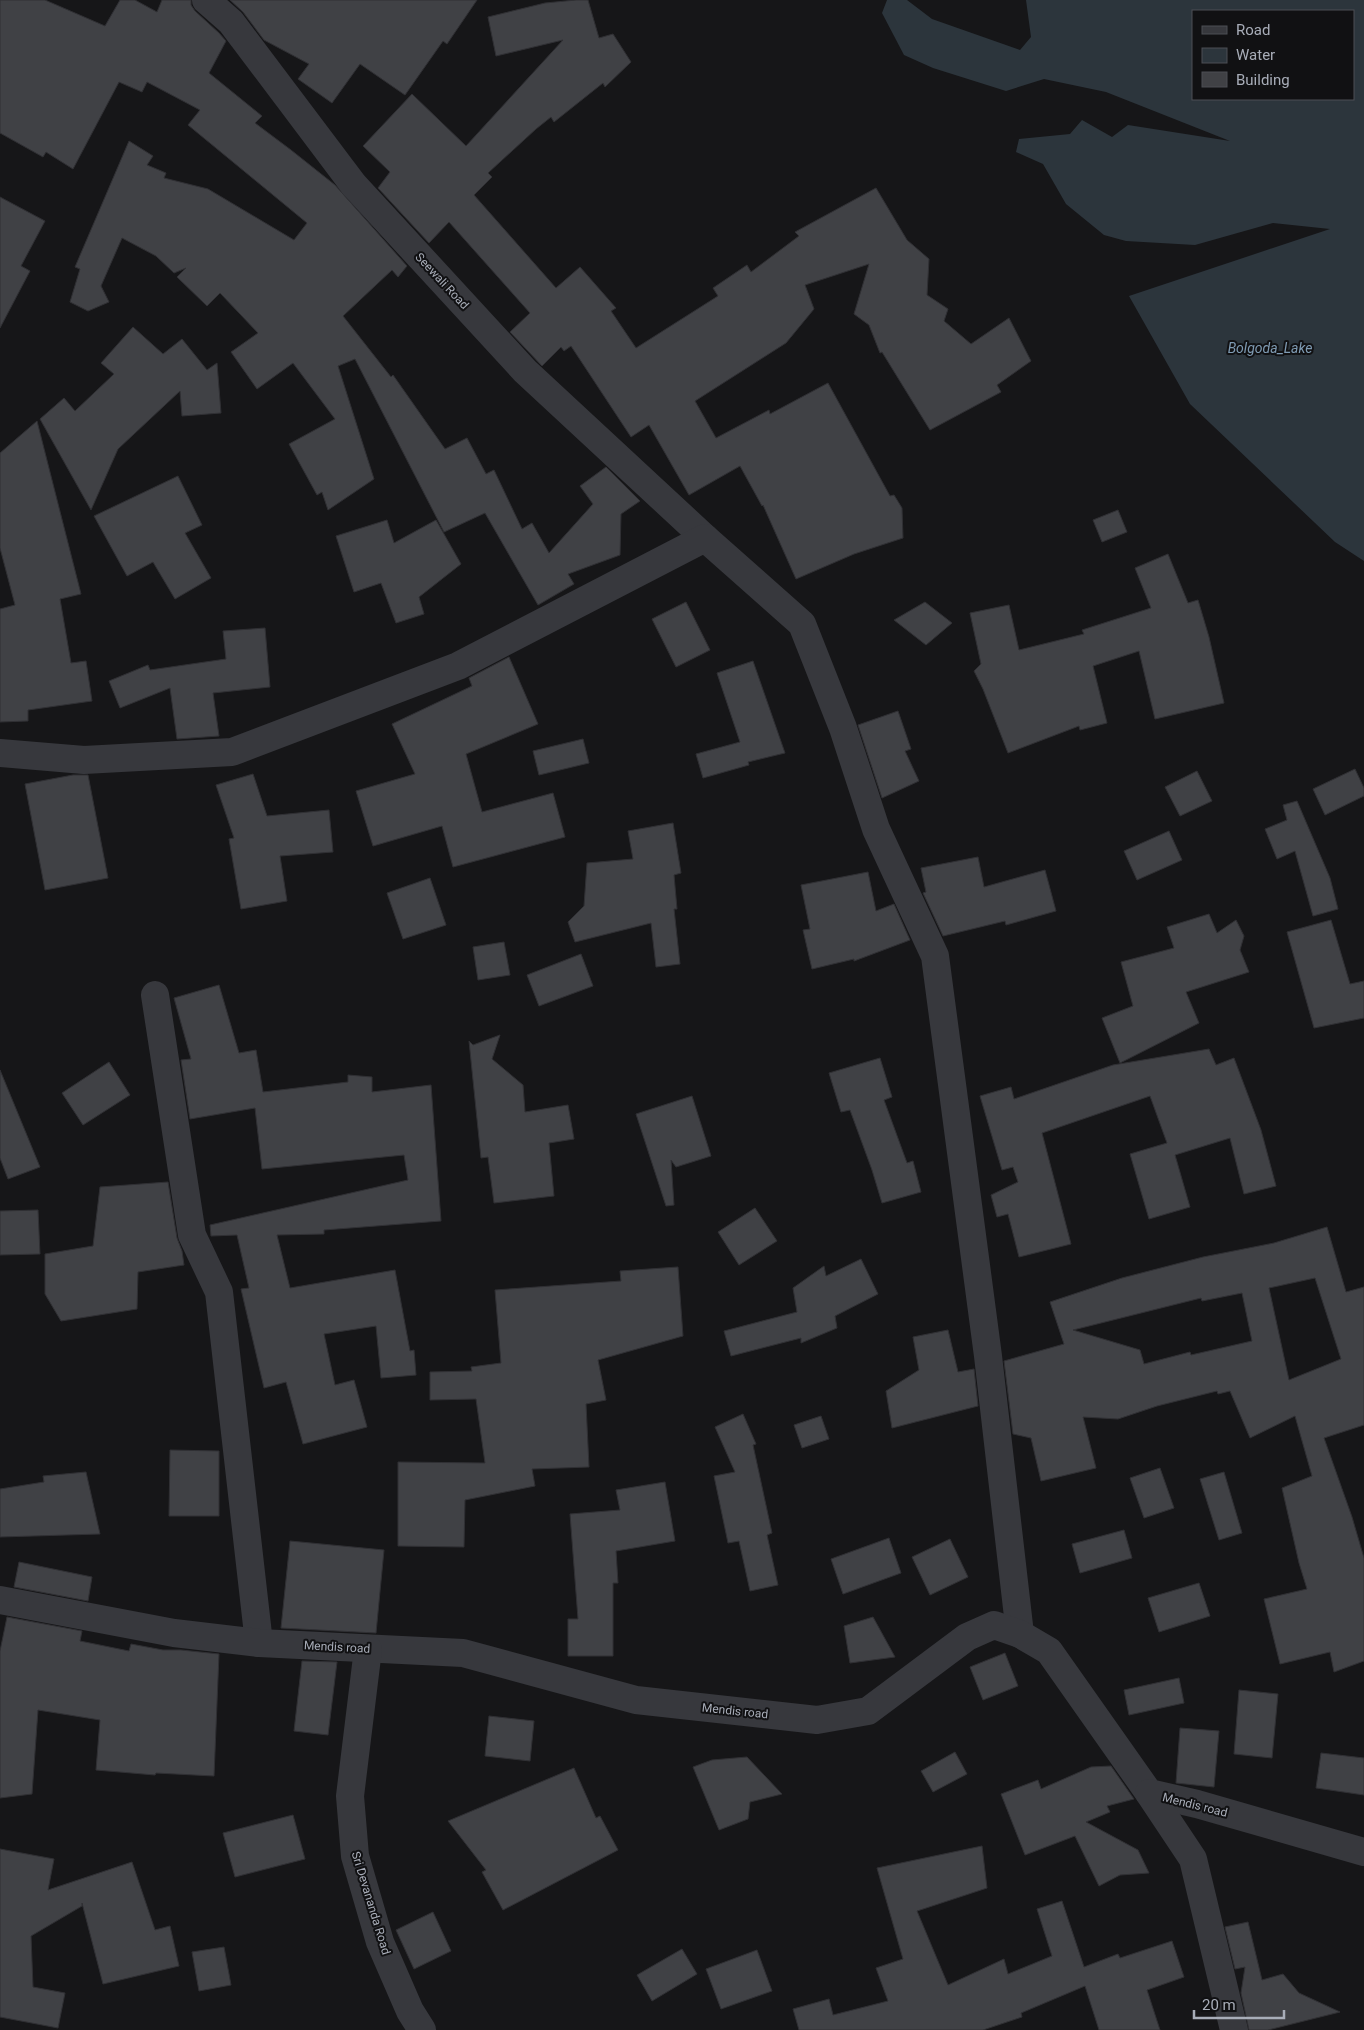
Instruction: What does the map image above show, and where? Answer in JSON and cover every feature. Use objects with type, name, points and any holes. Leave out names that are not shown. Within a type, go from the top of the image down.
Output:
[{"type":"street","name":"Seewali Road","points":[[206,0],[231,22],[353,184],[518,364],[705,538],[802,624],[844,728],[876,829],[935,956],[989,1366],[1020,1634]]},
{"type":"street","points":[[0,753],[84,760],[232,752],[458,666],[705,538]]},
{"type":"street","points":[[155,996],[192,1235],[219,1292],[259,1643]]},
{"type":"street","name":"Mendis road","points":[[0,1600],[174,1633],[259,1643],[463,1654],[636,1700],[817,1720],[868,1711],[967,1637],[994,1625],[1020,1634],[1049,1651],[1149,1793],[1197,1804],[1364,1852]]},
{"type":"street","name":"Sri Devananda Road","points":[[368,1648],[350,1796],[355,1856],[380,1942],[410,2011],[422,2030]]},
{"type":"street","points":[[1149,1793],[1193,1859],[1234,2030]]},
{"type":"water","name":"Bolgoda_Lake","points":[[887,0],[907,0],[932,19],[1020,50],[1031,37],[1026,0],[1364,0],[1364,561],[1335,542],[1190,404],[1129,296],[1330,229],[1273,223],[1195,245],[1126,241],[1104,235],[1066,204],[1043,164],[1016,152],[1019,139],[1070,134],[1082,120],[1112,137],[1128,125],[1230,141],[1106,92],[1044,79],[1006,91],[933,68],[904,55],[882,13]]},
{"type":"building","points":[[0,0],[45,0],[105,26],[120,0],[135,0],[157,12],[162,0],[191,0],[191,5],[195,11],[226,41],[209,73],[262,116],[255,123],[335,185],[407,266],[398,277],[392,270],[343,316],[391,377],[393,375],[445,449],[467,438],[486,474],[494,470],[522,529],[532,523],[549,553],[593,504],[580,486],[606,467],[640,501],[621,514],[620,555],[568,574],[574,584],[538,605],[485,513],[444,532],[355,359],[338,366],[374,479],[328,510],[322,492],[317,495],[289,444],[335,419],[293,363],[257,389],[231,352],[258,333],[220,293],[207,306],[177,277],[186,268],[174,273],[156,256],[122,238],[101,286],[109,302],[88,311],[70,302],[80,269],[75,267],[129,141],[153,156],[147,165],[166,173],[164,178],[208,189],[294,240],[307,223],[188,125],[200,110],[147,82],[142,92],[119,82],[73,169],[46,152],[43,157],[0,133]]},
{"type":"building","points":[[230,0],[477,0],[447,44],[443,41],[405,95],[360,64],[332,103],[298,79],[309,64],[264,40],[243,12]]},
{"type":"building","points":[[588,0],[599,38],[613,34],[631,62],[605,87],[603,83],[554,122],[551,117],[536,129],[488,173],[492,177],[474,195],[556,288],[580,267],[616,308],[611,311],[636,348],[718,296],[713,288],[747,265],[751,272],[799,236],[795,232],[876,188],[907,240],[929,259],[927,295],[948,309],[944,321],[971,344],[1009,318],[1031,361],[997,385],[1001,392],[930,430],[882,352],[880,353],[869,325],[854,314],[869,264],[805,285],[814,309],[786,343],[695,401],[716,438],[769,410],[770,414],[828,383],[890,496],[894,495],[902,508],[903,538],[854,554],[796,579],[763,505],[740,466],[689,495],[649,425],[631,437],[571,346],[564,351],[561,347],[542,366],[510,332],[530,313],[449,222],[429,243],[378,188],[390,172],[363,146],[412,94],[466,146],[563,40],[496,56],[488,17],[545,3]]},
{"type":"building","points":[[0,197],[45,221],[21,266],[30,271],[0,328]]},
{"type":"building","points":[[133,327],[163,354],[182,339],[207,370],[217,363],[221,413],[182,416],[180,391],[118,449],[91,510],[40,419],[64,398],[75,411],[114,374],[101,363]]},
{"type":"building","points":[[37,421],[81,594],[60,599],[71,663],[86,661],[92,701],[28,710],[28,721],[0,722],[0,609],[15,605],[0,548],[0,453]]},
{"type":"building","points":[[178,476],[202,525],[185,533],[211,578],[175,599],[153,562],[127,576],[94,516]]},
{"type":"building","points":[[1118,510],[1127,532],[1102,542],[1093,520]]},
{"type":"building","points":[[387,520],[394,543],[436,520],[461,564],[419,597],[424,614],[396,623],[381,583],[354,592],[336,536]]},
{"type":"building","points":[[1168,554],[1188,603],[1198,600],[1209,637],[1224,703],[1155,719],[1139,651],[1093,666],[1107,723],[1080,730],[1079,726],[1008,753],[974,671],[981,664],[970,613],[1009,605],[1019,650],[1084,634],[1082,630],[1151,608],[1135,568]]},
{"type":"building","points":[[686,602],[710,650],[676,667],[652,619]]},
{"type":"building","points":[[925,602],[952,623],[926,645],[894,620]]},
{"type":"building","points":[[265,628],[270,687],[213,693],[219,736],[177,739],[170,688],[120,708],[109,681],[148,665],[150,670],[226,659],[223,631]]},
{"type":"building","points":[[509,657],[538,724],[466,754],[482,812],[553,793],[565,837],[453,867],[442,826],[373,846],[356,791],[415,774],[392,724],[472,686],[469,678]]},
{"type":"building","points":[[753,661],[785,753],[748,762],[749,765],[703,778],[696,754],[740,742],[717,673]]},
{"type":"building","points":[[898,711],[911,749],[905,751],[919,781],[882,798],[858,725]]},
{"type":"building","points":[[583,739],[589,763],[539,775],[533,751]]},
{"type":"building","points":[[1355,769],[1364,788],[1364,796],[1325,815],[1313,789]]},
{"type":"building","points":[[1197,771],[1212,801],[1180,816],[1165,787]]},
{"type":"building","points":[[253,774],[267,816],[329,810],[333,852],[280,856],[287,901],[241,909],[229,839],[234,838],[216,785]]},
{"type":"building","points":[[73,775],[88,775],[108,878],[45,890],[25,784]]},
{"type":"building","points":[[1297,801],[1330,878],[1338,909],[1313,916],[1295,851],[1277,859],[1265,829],[1287,820],[1283,805]]},
{"type":"building","points":[[673,823],[681,873],[674,875],[677,909],[674,909],[680,964],[656,967],[651,923],[575,942],[568,922],[584,906],[587,863],[633,859],[628,831]]},
{"type":"building","points":[[1169,831],[1182,860],[1137,880],[1124,851]]},
{"type":"building","points":[[978,857],[984,887],[1045,870],[1056,911],[1006,925],[1005,921],[943,936],[923,893],[926,892],[921,868]]},
{"type":"building","points":[[868,872],[876,911],[894,904],[910,940],[854,961],[854,959],[812,969],[803,930],[810,929],[801,885]]},
{"type":"building","points":[[430,878],[446,925],[403,939],[387,893]]},
{"type":"building","points":[[1209,914],[1217,933],[1236,920],[1244,936],[1240,950],[1249,972],[1186,992],[1199,1023],[1120,1063],[1102,1018],[1133,1006],[1121,962],[1174,948],[1167,927]]},
{"type":"building","points":[[1331,920],[1350,984],[1364,981],[1364,1018],[1314,1028],[1287,932]]},
{"type":"building","points":[[504,942],[510,975],[478,980],[473,947]]},
{"type":"building","points":[[581,954],[593,986],[539,1006],[527,975]]},
{"type":"building","points":[[219,985],[239,1053],[256,1050],[263,1092],[348,1082],[348,1075],[372,1077],[372,1092],[431,1085],[441,1221],[324,1230],[324,1234],[277,1235],[290,1288],[395,1270],[410,1351],[414,1350],[416,1375],[381,1378],[376,1326],[324,1334],[335,1385],[354,1380],[367,1427],[303,1444],[286,1382],[264,1388],[241,1289],[249,1288],[237,1235],[211,1236],[210,1225],[408,1180],[404,1155],[262,1169],[255,1108],[190,1119],[181,1060],[191,1059],[174,998]]},
{"type":"building","points":[[500,1035],[492,1059],[523,1085],[525,1112],[568,1105],[574,1139],[549,1143],[554,1196],[494,1203],[488,1157],[481,1158],[469,1041],[473,1045]]},
{"type":"building","points":[[1209,1049],[1216,1065],[1234,1058],[1261,1130],[1276,1186],[1244,1194],[1230,1138],[1175,1155],[1190,1207],[1149,1219],[1130,1154],[1167,1143],[1150,1096],[1042,1133],[1071,1244],[1019,1257],[1008,1214],[997,1217],[991,1195],[1018,1182],[1013,1167],[1002,1170],[980,1096],[1011,1087],[1014,1099],[1113,1065]]},
{"type":"building","points":[[880,1058],[892,1097],[884,1100],[907,1163],[913,1161],[921,1192],[882,1203],[850,1110],[841,1112],[829,1073]]},
{"type":"building","points":[[109,1062],[130,1095],[83,1125],[62,1093]]},
{"type":"building","points":[[0,1070],[40,1167],[8,1179],[0,1158]]},
{"type":"building","points":[[692,1096],[711,1156],[676,1167],[671,1160],[674,1205],[666,1206],[636,1114]]},
{"type":"building","points":[[168,1182],[177,1238],[182,1251],[184,1265],[138,1272],[137,1309],[61,1321],[45,1294],[45,1254],[93,1246],[100,1187]]},
{"type":"building","points":[[755,1208],[777,1241],[739,1265],[718,1232]]},
{"type":"building","points":[[38,1210],[40,1254],[0,1255],[0,1211]]},
{"type":"building","points":[[1327,1227],[1346,1292],[1364,1287],[1364,1425],[1324,1438],[1352,1517],[1364,1558],[1364,1661],[1334,1672],[1330,1652],[1280,1664],[1264,1599],[1307,1589],[1299,1563],[1282,1488],[1312,1476],[1295,1416],[1250,1438],[1230,1391],[1218,1394],[1217,1391],[1157,1406],[1118,1419],[1083,1417],[1096,1468],[1041,1481],[1031,1438],[1013,1434],[1004,1361],[1064,1344],[1050,1302],[1122,1278],[1203,1257],[1274,1243]],"holes":[[[1315,1278],[1341,1359],[1289,1380],[1269,1288]],[[1242,1293],[1252,1341],[1191,1355],[1190,1352],[1144,1364],[1140,1350],[1073,1330],[1201,1298],[1202,1301]]]},
{"type":"building","points":[[861,1259],[878,1294],[835,1316],[837,1328],[801,1343],[801,1338],[731,1356],[724,1331],[797,1312],[793,1288],[824,1266],[826,1276]]},
{"type":"building","points":[[678,1267],[683,1336],[598,1360],[606,1400],[586,1404],[589,1467],[532,1469],[535,1486],[465,1500],[464,1547],[398,1546],[398,1462],[485,1463],[476,1399],[430,1400],[430,1372],[472,1371],[471,1367],[501,1363],[495,1290],[621,1281],[620,1271]]},
{"type":"building","points":[[948,1330],[958,1372],[974,1369],[978,1406],[892,1428],[886,1391],[919,1370],[913,1337]]},
{"type":"building","points":[[743,1414],[756,1444],[753,1445],[772,1533],[767,1535],[778,1585],[750,1591],[739,1541],[728,1543],[714,1476],[735,1472],[715,1427]]},
{"type":"building","points":[[821,1416],[829,1439],[802,1448],[794,1425]]},
{"type":"building","points":[[170,1450],[219,1451],[219,1516],[169,1516]]},
{"type":"building","points":[[1160,1468],[1174,1508],[1144,1518],[1130,1478]]},
{"type":"building","points":[[86,1472],[100,1534],[0,1537],[0,1489],[44,1482],[43,1476]]},
{"type":"building","points":[[1224,1472],[1242,1533],[1219,1540],[1200,1479]]},
{"type":"building","points":[[665,1482],[675,1541],[616,1551],[618,1583],[613,1583],[613,1656],[568,1656],[568,1619],[578,1619],[570,1514],[620,1510],[616,1490]]},
{"type":"building","points":[[1124,1530],[1132,1558],[1080,1573],[1072,1544]]},
{"type":"building","points":[[889,1538],[901,1573],[843,1594],[831,1559]]},
{"type":"building","points":[[950,1539],[968,1577],[930,1595],[912,1557]]},
{"type":"building","points":[[290,1541],[384,1550],[376,1633],[281,1628]]},
{"type":"building","points":[[19,1562],[92,1577],[88,1601],[14,1587]]},
{"type":"building","points":[[1199,1583],[1210,1616],[1159,1632],[1148,1598]]},
{"type":"building","points":[[7,1617],[82,1631],[80,1641],[129,1651],[131,1644],[163,1650],[219,1654],[214,1776],[156,1773],[155,1775],[96,1770],[100,1720],[38,1710],[32,1794],[0,1798],[0,1651]]},
{"type":"building","points":[[873,1617],[895,1657],[850,1663],[844,1626]]},
{"type":"building","points":[[1005,1653],[1018,1686],[983,1700],[970,1667]]},
{"type":"building","points":[[302,1661],[337,1662],[328,1735],[294,1731]]},
{"type":"building","points":[[1179,1678],[1184,1703],[1129,1715],[1124,1690]]},
{"type":"building","points":[[1239,1690],[1278,1694],[1272,1758],[1234,1754]]},
{"type":"building","points":[[489,1716],[534,1721],[530,1761],[485,1756]]},
{"type":"building","points":[[1180,1728],[1219,1731],[1214,1787],[1176,1783]]},
{"type":"building","points":[[955,1752],[967,1774],[933,1792],[921,1771]]},
{"type":"building","points":[[1321,1753],[1364,1758],[1364,1795],[1316,1788]]},
{"type":"building","points":[[747,1757],[782,1794],[750,1802],[748,1819],[719,1830],[693,1767],[712,1760]]},
{"type":"building","points":[[1111,1766],[1134,1799],[1107,1806],[1110,1812],[1086,1822],[1138,1850],[1149,1873],[1120,1875],[1099,1886],[1075,1836],[1025,1855],[1001,1794],[1038,1780],[1041,1789],[1091,1767]]},
{"type":"building","points":[[574,1768],[596,1818],[600,1816],[618,1850],[503,1910],[482,1872],[486,1870],[448,1821]]},
{"type":"building","points":[[293,1815],[305,1859],[235,1877],[223,1833]]},
{"type":"building","points":[[982,1846],[987,1888],[917,1911],[948,1985],[1004,1959],[1008,1974],[1052,1956],[1037,1909],[1062,1901],[1084,1967],[1118,1954],[1120,1958],[1172,1941],[1184,1977],[1147,1990],[1160,2030],[1099,2030],[1085,1986],[1021,2013],[1022,2017],[983,2030],[799,2030],[793,2009],[829,1999],[833,2015],[888,2001],[876,1968],[903,1959],[877,1868]]},
{"type":"building","points":[[0,1849],[54,1859],[48,1890],[132,1862],[155,1930],[170,1926],[179,1966],[103,1984],[82,1903],[82,1906],[31,1936],[33,1987],[65,1993],[58,2028],[0,2017]]},
{"type":"building","points":[[433,1912],[451,1951],[414,1969],[396,1930]]},
{"type":"building","points":[[1248,1922],[1262,1980],[1283,1974],[1299,1993],[1340,2012],[1268,2030],[1249,2030],[1241,1993],[1245,1967],[1235,1969],[1225,1927]]},
{"type":"building","points":[[224,1947],[231,1985],[199,1991],[192,1952]]},
{"type":"building","points":[[682,1949],[697,1974],[652,2001],[637,1975]]},
{"type":"building","points":[[757,1950],[772,1991],[721,2009],[706,1969]]}]
